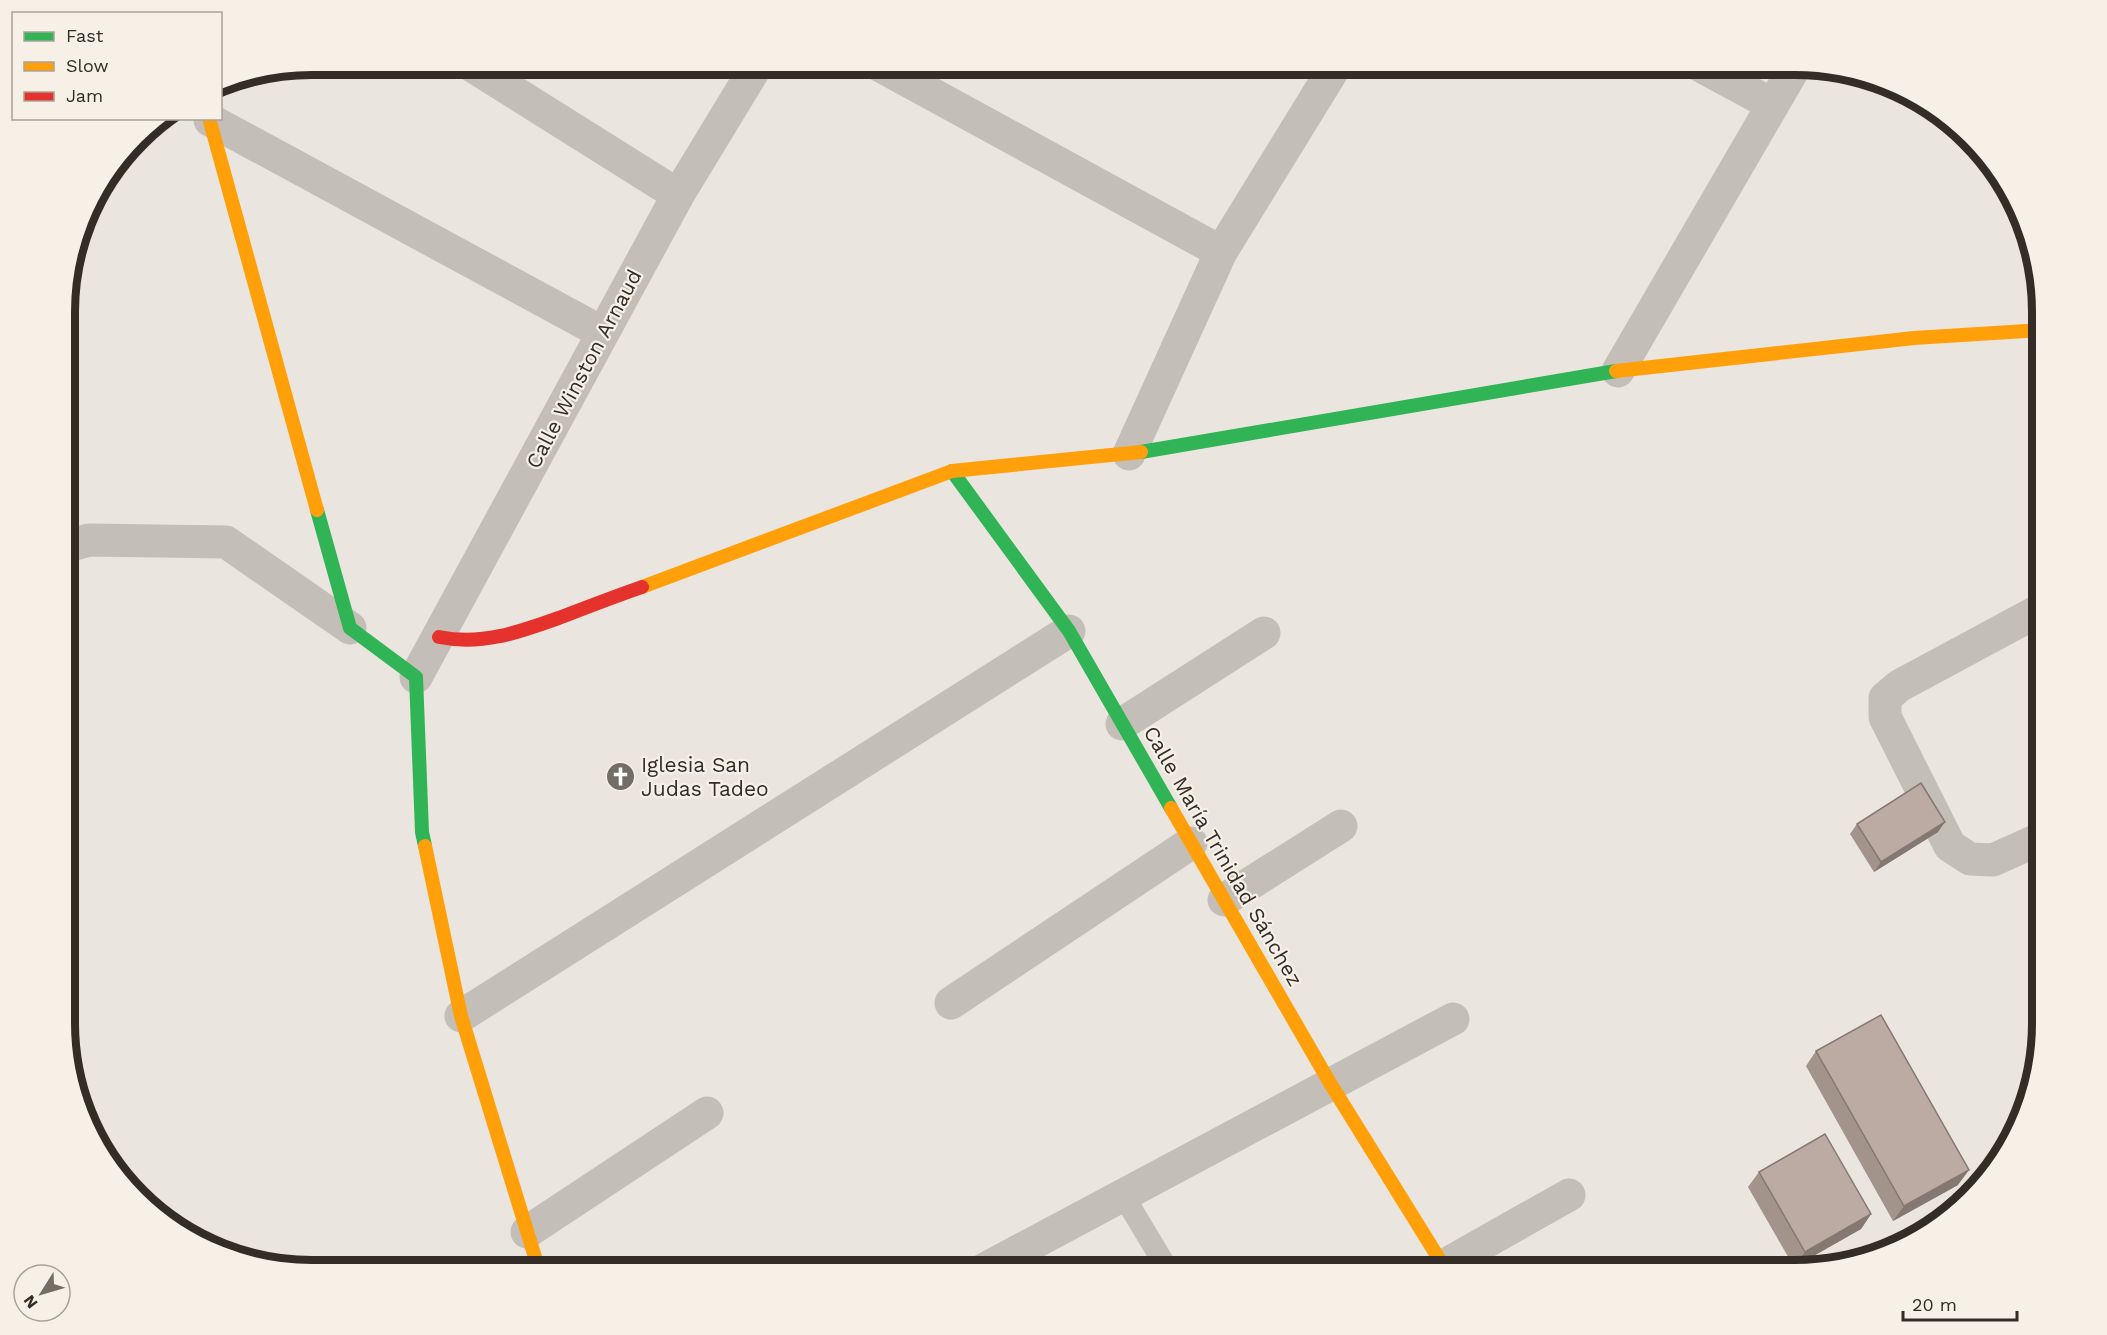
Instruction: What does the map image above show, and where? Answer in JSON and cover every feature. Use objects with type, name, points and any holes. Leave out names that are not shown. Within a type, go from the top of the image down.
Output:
[{"type":"street","points":[[488,75],[678,195]]},
{"type":"street","name":"Calle Winston Arnaud","points":[[416,677],[678,195],[750,75]]},
{"type":"street","points":[[899,75],[1221,252]]},
{"type":"street","points":[[1129,454],[1221,252],[1329,75]]},
{"type":"street","points":[[1719,75],[1773,105]]},
{"type":"street","points":[[1618,371],[1790,75]]},
{"type":"street","points":[[210,120],[350,628]]},
{"type":"street","points":[[212,120],[603,333]]},
{"type":"street","points":[[439,637],[457,641],[487,640],[518,633],[952,471],[1129,454],[1618,371],[1914,338],[2032,331]]},
{"type":"street","name":"Calle María Trinidad Sánchez","points":[[952,471],[1069,631],[1330,1083],[1439,1260]]},
{"type":"street","points":[[75,544],[89,540],[226,542],[416,677],[422,832],[461,1016],[536,1260]]},
{"type":"street","points":[[2032,614],[1899,686],[1885,698],[1885,717],[1950,846],[1970,859],[1993,860],[2032,842]]},
{"type":"street","points":[[461,1016],[1069,631]]},
{"type":"street","points":[[1122,724],[1264,633]]},
{"type":"street","points":[[1224,900],[1341,826]]},
{"type":"street","points":[[951,1003],[1191,843]]},
{"type":"street","points":[[1002,1260],[1453,1019]]},
{"type":"street","points":[[527,1232],[707,1113]]},
{"type":"street","points":[[1458,1260],[1569,1195]]},
{"type":"lane","points":[[1123,1195],[1162,1260]]},
{"type":"building","points":[[1921,783],[1945,822],[1881,862],[1857,824]]},
{"type":"building","points":[[1881,1015],[1969,1170],[1904,1206],[1816,1051]]},
{"type":"building","points":[[1825,1134],[1871,1214],[1805,1252],[1759,1172]]},
{"type":"traffic: fast","points":[[1141,452],[1616,371]]},
{"type":"traffic: fast","points":[[952,471],[1069,631],[1171,808]]},
{"type":"traffic: fast","points":[[317,510],[350,628],[416,677],[422,832],[425,846]]},
{"type":"traffic: slow","points":[[210,120],[317,510]]},
{"type":"traffic: slow","points":[[1616,371],[1914,338],[2032,331]]},
{"type":"traffic: slow","points":[[642,587],[952,471],[1141,452]]},
{"type":"traffic: slow","points":[[1171,808],[1330,1083],[1440,1260]]},
{"type":"traffic: slow","points":[[425,846],[461,1016],[536,1260]]},
{"type":"traffic: jam","points":[[439,637],[472,640],[503,636],[642,587]]},
{"type":"place","name":"Iglesia San Judas Tadeo","points":[[620,777]]}]
